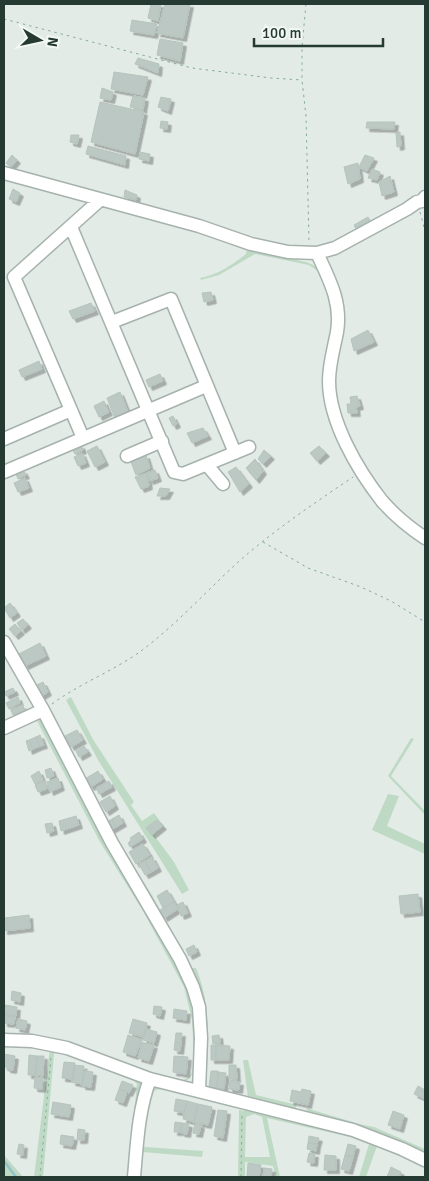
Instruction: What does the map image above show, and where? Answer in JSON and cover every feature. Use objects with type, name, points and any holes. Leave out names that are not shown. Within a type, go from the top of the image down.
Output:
[{"type":"street","points":[[4,173],[199,226],[251,244],[288,252],[342,245],[407,209],[421,199]]},
{"type":"street","points":[[83,438],[14,277],[100,200]]},
{"type":"street","points":[[71,226],[174,472],[183,474],[249,447]]},
{"type":"street","points":[[313,248],[333,284],[338,310],[338,330],[329,369],[330,398],[337,424],[362,471],[383,501],[404,522],[425,538]]},
{"type":"street","points":[[112,322],[171,299],[235,453]]},
{"type":"street","points":[[4,472],[206,386]]},
{"type":"street","points":[[4,439],[71,410]]},
{"type":"street","points":[[126,456],[162,441]]},
{"type":"street","points":[[207,465],[223,484]]},
{"type":"street","points":[[4,642],[43,710],[112,843],[180,960],[193,987],[199,1007],[201,1038],[199,1092]]},
{"type":"street","points":[[4,728],[43,710]]},
{"type":"street","points":[[4,1040],[32,1041],[81,1052],[150,1079],[353,1130],[402,1148],[425,1160]]},
{"type":"street","points":[[134,1177],[140,1116],[150,1079]]},
{"type":"path","points":[[306,4],[302,47],[302,80],[306,116],[307,206],[313,248]]},
{"type":"path","points":[[4,19],[192,68],[302,80]]},
{"type":"path","points":[[421,199],[425,230]]},
{"type":"path","points":[[43,710],[68,692],[130,660],[151,644],[262,541],[362,471]]},
{"type":"path","points":[[262,541],[308,568],[361,587],[390,601],[425,622]]},
{"type":"path","points":[[40,1177],[52,1052],[56,1045]]},
{"type":"path","points":[[241,1177],[242,1103]]},
{"type":"green space","points":[[204,231],[282,257],[313,265],[325,272],[325,281],[319,272],[309,265],[255,254],[219,275],[201,280],[200,278],[213,275],[229,266],[245,255],[247,251],[204,234]]},
{"type":"green space","points":[[71,697],[94,741],[134,802],[131,805],[142,821],[154,813],[164,826],[154,835],[174,862],[189,890],[182,894],[98,760],[66,700]]},
{"type":"green space","points":[[36,719],[42,722],[103,838],[179,969],[188,994],[196,1028],[196,1062],[192,1074],[189,1077],[192,1072],[194,1057],[192,1020],[184,987],[143,911],[100,842]]},
{"type":"green space","points":[[411,738],[414,739],[391,776],[425,811],[425,815],[388,776]]},
{"type":"green space","points":[[388,794],[399,796],[387,826],[425,844],[425,854],[372,830]]},
{"type":"green space","points":[[124,850],[153,897],[192,968],[196,968],[205,997],[207,1011],[208,1055],[206,1085],[209,1089],[248,1098],[243,1060],[248,1060],[256,1095],[297,1105],[294,1112],[208,1091],[204,1086],[201,1000],[122,855]]},
{"type":"green space","points":[[4,1043],[17,1043],[58,1048],[139,1079],[142,1087],[131,1177],[128,1177],[137,1084],[133,1080],[95,1066],[95,1063],[58,1050],[54,1054],[43,1177],[34,1177],[50,1048],[30,1045],[4,1046]]},
{"type":"green space","points":[[163,1086],[170,1087],[169,1089],[153,1091],[147,1100],[142,1145],[145,1147],[203,1151],[202,1157],[143,1152],[141,1177],[136,1177],[146,1098],[149,1091]]},
{"type":"green space","points":[[306,1108],[374,1127],[425,1149],[425,1154],[309,1114]]},
{"type":"green space","points":[[246,1109],[351,1134],[425,1164],[425,1169],[377,1146],[366,1177],[359,1177],[369,1144],[350,1137],[267,1118],[280,1177],[276,1177],[273,1166],[245,1162],[245,1177],[238,1177],[239,1110],[244,1111]],"holes":[[[254,1114],[262,1117],[270,1157],[245,1157],[246,1117]]]},
{"type":"green space","points":[[4,1155],[23,1177],[4,1177]]},
{"type":"building","points":[[151,4],[161,4],[158,21],[148,18]]},
{"type":"building","points":[[165,4],[190,4],[183,38],[157,33]]},
{"type":"building","points":[[132,20],[157,24],[154,35],[130,31]]},
{"type":"building","points":[[160,39],[183,43],[180,61],[157,55]]},
{"type":"building","points":[[138,58],[159,64],[158,73],[135,64]]},
{"type":"building","points":[[114,72],[148,77],[143,95],[111,89]]},
{"type":"building","points":[[102,88],[113,92],[111,100],[100,98]]},
{"type":"building","points":[[133,96],[145,98],[143,110],[130,107]]},
{"type":"building","points":[[161,97],[171,99],[168,111],[158,107]]},
{"type":"building","points":[[100,102],[144,112],[135,154],[91,142]]},
{"type":"building","points":[[161,121],[168,122],[167,129],[160,128]]},
{"type":"building","points":[[367,122],[395,122],[394,129],[366,128]]},
{"type":"building","points":[[400,132],[401,146],[397,147],[396,133]]},
{"type":"building","points":[[71,135],[79,135],[77,144],[70,142]]},
{"type":"building","points":[[88,146],[126,156],[125,165],[86,154]]},
{"type":"building","points":[[140,152],[150,154],[149,161],[139,159]]},
{"type":"building","points":[[12,155],[17,160],[11,167],[6,163]]},
{"type":"building","points":[[365,155],[374,158],[367,171],[359,167]]},
{"type":"building","points":[[358,163],[360,179],[348,184],[344,167]]},
{"type":"building","points":[[372,169],[380,172],[377,180],[368,178]]},
{"type":"building","points":[[390,176],[394,192],[382,196],[379,182]]},
{"type":"building","points":[[13,189],[20,193],[16,202],[9,199]]},
{"type":"building","points":[[125,190],[137,195],[136,200],[124,197]]},
{"type":"building","points":[[368,217],[372,224],[358,233],[354,225]]},
{"type":"building","points":[[211,292],[213,300],[204,302],[202,293]]},
{"type":"building","points":[[91,303],[95,311],[73,319],[69,311]]},
{"type":"building","points":[[368,330],[374,342],[354,351],[351,339]]},
{"type":"building","points":[[39,361],[42,369],[22,377],[19,370]]},
{"type":"building","points":[[160,374],[163,381],[149,387],[146,380]]},
{"type":"building","points":[[120,392],[128,412],[115,418],[107,398]]},
{"type":"building","points":[[357,396],[360,406],[356,407],[357,413],[348,413],[347,404],[351,404],[350,397]]},
{"type":"building","points":[[104,401],[109,412],[99,417],[94,406]]},
{"type":"building","points":[[173,416],[177,424],[173,426],[169,418]]},
{"type":"building","points":[[203,428],[208,436],[192,443],[187,433]]},
{"type":"building","points":[[81,445],[83,450],[75,454],[72,449]]},
{"type":"building","points":[[97,446],[105,462],[95,467],[87,451]]},
{"type":"building","points":[[319,446],[326,453],[317,461],[310,453]]},
{"type":"building","points":[[264,450],[271,456],[263,464],[258,459]]},
{"type":"building","points":[[82,453],[86,463],[78,466],[74,457]]},
{"type":"building","points":[[146,455],[150,468],[136,475],[131,462]]},
{"type":"building","points":[[255,459],[263,471],[256,480],[246,468]]},
{"type":"building","points":[[236,467],[249,484],[240,492],[228,472]]},
{"type":"building","points":[[23,470],[26,475],[18,479],[16,474]]},
{"type":"building","points":[[155,470],[158,478],[150,481],[147,473]]},
{"type":"building","points":[[147,473],[149,486],[141,489],[135,477]]},
{"type":"building","points":[[25,478],[29,488],[18,492],[14,483]]},
{"type":"building","points":[[160,488],[170,489],[166,496],[157,496]]},
{"type":"building","points":[[10,603],[17,613],[10,618],[4,608]]},
{"type":"building","points":[[23,619],[28,625],[22,630],[17,623]]},
{"type":"building","points":[[15,624],[21,631],[15,636],[9,629]]},
{"type":"building","points":[[40,643],[46,656],[25,666],[19,654]]},
{"type":"building","points":[[43,682],[48,692],[40,697],[35,686]]},
{"type":"building","points":[[13,688],[15,692],[6,696],[4,692]]},
{"type":"building","points":[[18,697],[20,703],[9,709],[6,703]]},
{"type":"building","points":[[22,705],[25,710],[13,715],[11,710]]},
{"type":"building","points":[[77,730],[83,740],[71,747],[65,736]]},
{"type":"building","points":[[40,735],[44,745],[40,746],[36,737]]},
{"type":"building","points":[[36,737],[40,746],[33,749],[29,740]]},
{"type":"building","points":[[29,740],[33,749],[29,751],[26,741]]},
{"type":"building","points":[[84,746],[88,752],[79,757],[76,751]]},
{"type":"building","points":[[51,768],[54,776],[47,778],[45,770]]},
{"type":"building","points":[[39,771],[43,780],[35,784],[31,776]]},
{"type":"building","points":[[98,771],[103,779],[91,787],[85,779]]},
{"type":"building","points":[[58,778],[61,787],[50,792],[47,782]]},
{"type":"building","points":[[45,781],[47,789],[38,792],[35,785]]},
{"type":"building","points":[[109,781],[112,787],[99,794],[96,788]]},
{"type":"building","points":[[110,796],[115,806],[106,812],[100,802]]},
{"type":"building","points":[[119,815],[123,823],[116,827],[112,819]]},
{"type":"building","points":[[76,816],[79,825],[61,831],[59,821]]},
{"type":"building","points":[[112,819],[116,827],[111,830],[107,822]]},
{"type":"building","points":[[157,820],[163,826],[152,835],[146,828]]},
{"type":"building","points":[[52,823],[54,831],[47,833],[45,824]]},
{"type":"building","points":[[139,832],[143,839],[130,847],[128,843],[131,840],[130,838]]},
{"type":"building","points":[[143,844],[150,855],[136,864],[129,852]]},
{"type":"building","points":[[152,857],[158,868],[151,872],[145,861]]},
{"type":"building","points":[[145,861],[151,872],[145,875],[139,864]]},
{"type":"building","points":[[167,890],[174,902],[163,908],[157,896]]},
{"type":"building","points":[[418,894],[420,912],[401,914],[399,896]]},
{"type":"building","points":[[174,902],[178,909],[164,918],[160,910]]},
{"type":"building","points":[[183,902],[188,913],[181,916],[177,905]]},
{"type":"building","points":[[29,915],[30,928],[4,931],[4,918]]},
{"type":"building","points":[[194,945],[197,952],[189,956],[186,949]]},
{"type":"building","points":[[12,991],[21,993],[20,1002],[11,1000]]},
{"type":"building","points":[[5,1005],[17,1007],[16,1016],[4,1014]]},
{"type":"building","points":[[154,1006],[162,1007],[160,1016],[153,1014]]},
{"type":"building","points":[[174,1009],[187,1011],[186,1020],[173,1018]]},
{"type":"building","points":[[4,1015],[15,1017],[14,1024],[4,1023]]},
{"type":"building","points":[[18,1019],[27,1021],[25,1030],[16,1028]]},
{"type":"building","points":[[133,1019],[147,1023],[143,1037],[129,1033]]},
{"type":"building","points":[[146,1029],[157,1032],[154,1043],[143,1040]]},
{"type":"building","points":[[176,1033],[182,1033],[181,1043],[175,1042]]},
{"type":"building","points":[[128,1035],[142,1040],[135,1056],[123,1052]]},
{"type":"building","points":[[219,1035],[220,1043],[213,1044],[212,1036]]},
{"type":"building","points":[[175,1042],[181,1043],[180,1051],[174,1050]]},
{"type":"building","points":[[142,1043],[154,1045],[149,1061],[138,1058]]},
{"type":"building","points":[[211,1045],[216,1045],[216,1060],[211,1060]]},
{"type":"building","points":[[216,1045],[230,1046],[229,1060],[216,1060]]},
{"type":"building","points":[[4,1054],[15,1056],[13,1070],[4,1067]]},
{"type":"building","points":[[29,1055],[37,1056],[36,1075],[28,1075]]},
{"type":"building","points":[[37,1056],[44,1056],[43,1076],[36,1075]]},
{"type":"building","points":[[174,1056],[188,1057],[186,1074],[173,1072]]},
{"type":"building","points":[[64,1062],[75,1063],[73,1079],[62,1078]]},
{"type":"building","points":[[74,1065],[84,1066],[82,1084],[72,1082]]},
{"type":"building","points":[[229,1065],[236,1065],[237,1079],[229,1079]]},
{"type":"building","points":[[85,1071],[93,1072],[91,1087],[82,1086]]},
{"type":"building","points":[[211,1071],[218,1071],[217,1088],[209,1087]]},
{"type":"building","points":[[218,1072],[226,1073],[224,1089],[217,1088]]},
{"type":"building","points":[[35,1077],[43,1078],[42,1089],[34,1088]]},
{"type":"building","points":[[230,1080],[240,1082],[239,1090],[229,1089]]},
{"type":"building","points":[[122,1081],[133,1085],[129,1093],[119,1089]]},
{"type":"building","points":[[418,1086],[425,1090],[425,1099],[414,1094]]},
{"type":"building","points":[[119,1089],[127,1092],[123,1103],[115,1100]]},
{"type":"building","points":[[302,1089],[311,1091],[308,1105],[290,1101],[292,1090],[301,1092]]},
{"type":"building","points":[[176,1099],[187,1101],[184,1113],[174,1111]]},
{"type":"building","points":[[187,1101],[198,1104],[194,1122],[183,1119]]},
{"type":"building","points":[[53,1102],[71,1105],[69,1117],[51,1114]]},
{"type":"building","points":[[198,1104],[212,1107],[208,1125],[194,1122]]},
{"type":"building","points":[[218,1110],[227,1111],[223,1138],[214,1136]]},
{"type":"building","points":[[393,1111],[404,1115],[400,1129],[388,1125]]},
{"type":"building","points":[[175,1122],[182,1123],[180,1132],[174,1132]]},
{"type":"building","points":[[182,1123],[189,1124],[187,1134],[181,1133]]},
{"type":"building","points":[[195,1124],[201,1125],[199,1134],[193,1133]]},
{"type":"building","points":[[78,1129],[85,1130],[84,1140],[77,1140]]},
{"type":"building","points":[[61,1135],[74,1137],[72,1146],[60,1144]]},
{"type":"building","points":[[309,1136],[319,1138],[317,1144],[308,1143]]},
{"type":"building","points":[[308,1143],[317,1144],[316,1151],[307,1149]]},
{"type":"building","points":[[19,1144],[24,1145],[23,1155],[17,1154]]},
{"type":"building","points":[[348,1144],[356,1146],[353,1157],[345,1155]]},
{"type":"building","points":[[309,1153],[315,1154],[314,1163],[307,1162]]},
{"type":"building","points":[[325,1155],[336,1156],[336,1170],[324,1170]]},
{"type":"building","points":[[345,1155],[353,1157],[349,1171],[341,1169]]},
{"type":"building","points":[[248,1163],[261,1165],[259,1177],[247,1177]]},
{"type":"building","points":[[391,1167],[401,1172],[399,1177],[387,1177]]},
{"type":"building","points":[[264,1168],[272,1169],[271,1177],[263,1177]]},
{"type":"waterway","points":[[4,1161],[16,1177]]}]
